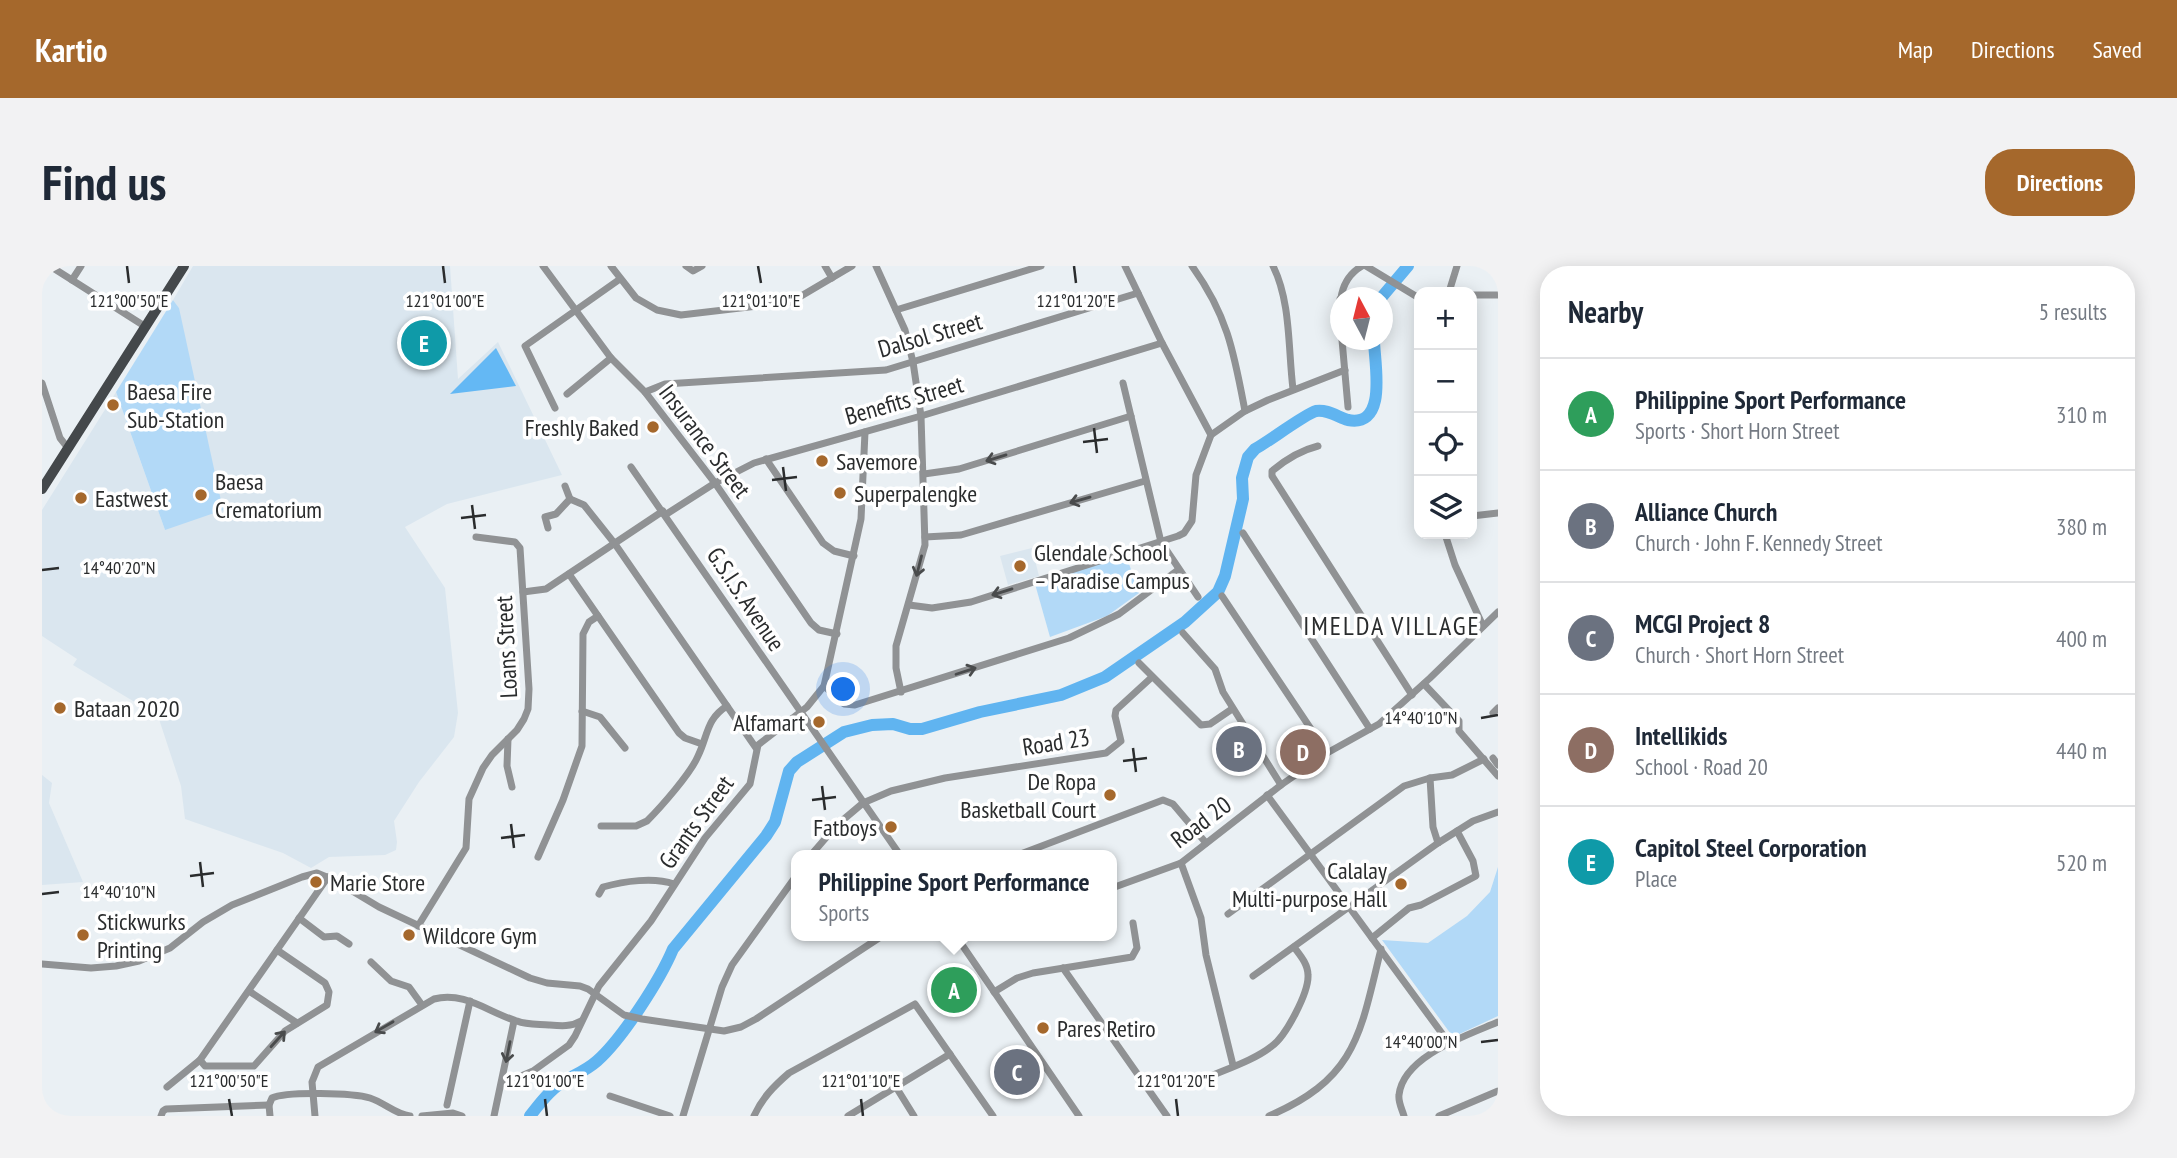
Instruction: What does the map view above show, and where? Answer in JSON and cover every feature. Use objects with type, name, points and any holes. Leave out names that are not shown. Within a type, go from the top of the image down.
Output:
[{"type":"main road","points":[[42,489],[184,266]]},
{"type":"street","points":[[50,266],[146,327]]},
{"type":"street","points":[[72,280],[81,266]]},
{"type":"street","name":"Insurance Street","points":[[543,266],[611,358],[645,392],[715,483],[811,623],[818,630],[837,635]]},
{"type":"street","points":[[611,266],[636,298],[657,310],[681,315],[790,302],[852,266]]},
{"type":"street","points":[[686,266],[693,271],[702,266]]},
{"type":"street","points":[[825,266],[832,278]]},
{"type":"street","points":[[876,266],[896,310],[914,362],[921,416],[925,537],[896,646],[896,668],[901,692]]},
{"type":"street","points":[[896,310],[1041,266]]},
{"type":"street","points":[[1125,266],[1210,435]]},
{"type":"street","points":[[1192,266],[1220,311],[1233,345],[1245,411]]},
{"type":"street","points":[[1273,266],[1278,277],[1284,309],[1293,389]]},
{"type":"street","points":[[1344,287],[1351,274],[1364,266],[1414,295]]},
{"type":"street","points":[[1451,287],[1457,266]]},
{"type":"street","points":[[555,408],[525,345],[620,279]]},
{"type":"street","name":"Dalsol Street","points":[[645,392],[665,384],[867,372],[914,362],[1138,293]]},
{"type":"street","points":[[1477,295],[1498,295]]},
{"type":"street","name":"Benefits Street","points":[[523,592],[544,590],[664,513],[743,468],[766,459],[921,416],[1162,343]]},
{"type":"street","points":[[1343,350],[1348,407]]},
{"type":"street","points":[[566,394],[611,358]]},
{"type":"street","points":[[909,605],[932,608],[971,602],[1178,536],[1188,528],[1194,513],[1196,475],[1210,435],[1245,411],[1293,389],[1345,370]]},
{"type":"street","points":[[42,383],[61,438],[68,448]]},
{"type":"street","points":[[1123,383],[1161,542],[1198,597]]},
{"type":"street","points":[[924,474],[959,469],[1131,416]]},
{"type":"street","points":[[565,486],[570,499],[584,505],[615,544],[756,748],[801,712],[824,686],[855,556],[862,508],[865,432]]},
{"type":"street","points":[[1318,446],[1278,466],[1272,471],[1272,476],[1412,695]]},
{"type":"street","points":[[766,459],[823,543],[834,551],[855,556]]},
{"type":"street","name":"G.S.I.S. Avenue","points":[[631,467],[896,850]]},
{"type":"street","points":[[925,537],[961,535],[1145,481]]},
{"type":"street","points":[[548,528],[545,517],[556,514],[570,499]]},
{"type":"street","points":[[1477,515],[1498,513]]},
{"type":"street","points":[[1243,533],[1370,729]]},
{"type":"street","name":"Loans Street","points":[[418,926],[466,848],[469,799],[483,768],[524,719],[529,699],[518,544],[477,537]]},
{"type":"street","points":[[1447,539],[1457,571],[1483,626]]},
{"type":"street","points":[[824,686],[844,704],[853,706],[1069,638],[1119,614],[1178,570]]},
{"type":"street","points":[[569,574],[679,733],[702,744]]},
{"type":"street","points":[[1222,596],[1327,753]]},
{"type":"street","name":"Road 20","points":[[1117,886],[1181,863],[1281,785],[1327,753],[1387,718],[1498,612]]},
{"type":"street","points":[[538,858],[582,746],[583,634],[589,622],[598,616]]},
{"type":"street","points":[[1183,633],[1215,669],[1232,709],[1281,785]]},
{"type":"street","points":[[1139,663],[1201,725],[1210,724],[1232,709]]},
{"type":"street","name":"Road 23","points":[[815,850],[837,825],[863,803],[891,791],[937,779],[1106,753],[1122,741],[1115,716],[1116,710],[1152,677]]},
{"type":"street","points":[[1424,684],[1459,721],[1459,731],[1498,776]]},
{"type":"street","points":[[601,826],[636,826],[647,821],[698,757],[712,718],[727,706]]},
{"type":"street","points":[[582,711],[600,717],[625,748]]},
{"type":"street","points":[[508,739],[507,766],[512,787]]},
{"type":"street","name":"Grants Street","points":[[570,1043],[595,994],[651,921],[705,838],[750,784],[756,748]]},
{"type":"street","points":[[1228,914],[1404,786],[1452,775],[1483,759]]},
{"type":"street","points":[[1430,778],[1433,827],[1438,843]]},
{"type":"street","points":[[1267,795],[1449,1043]]},
{"type":"street","points":[[1031,850],[1163,800],[1173,804],[1206,843]]},
{"type":"street","points":[[1253,976],[1438,843],[1473,821],[1498,812]]},
{"type":"street","points":[[1373,939],[1409,908],[1439,897],[1476,876],[1473,861],[1457,831]]},
{"type":"street","points":[[1181,863],[1199,911],[1233,1065]]},
{"type":"street","points":[[42,964],[90,968],[139,961],[164,952],[203,922],[232,905],[317,873],[371,903],[537,981],[580,986],[624,1015],[709,1030],[732,1030],[749,1023],[865,941]]},
{"type":"street","points":[[167,1087],[200,1060],[328,877]]},
{"type":"street","points":[[601,889],[648,881],[664,880],[674,884]]},
{"type":"street","points":[[683,1116],[722,987],[732,965],[791,883]]},
{"type":"street","points":[[299,918],[324,937],[337,936],[349,944]]},
{"type":"street","points":[[994,992],[1023,976],[1132,957],[1137,948],[1133,923]]},
{"type":"street","points":[[959,941],[1079,1116]]},
{"type":"street","points":[[1204,1079],[1274,1045],[1297,1010],[1308,974],[1306,964],[1294,947]]},
{"type":"street","points":[[1269,1116],[1310,1096],[1347,1058],[1363,1018],[1381,949]]},
{"type":"street","points":[[200,1060],[205,1066],[254,1066],[285,1031],[327,1005],[329,992],[325,983],[277,950]]},
{"type":"street","points":[[371,962],[391,981],[410,987],[422,1005]]},
{"type":"street","points":[[1063,968],[1167,1116]]},
{"type":"street","points":[[249,991],[298,1023]]},
{"type":"street","points":[[315,1116],[313,1076],[318,1067],[422,1005],[444,997],[470,1001],[514,1021],[562,1027],[582,1020]]},
{"type":"street","points":[[447,1105],[470,1001]]},
{"type":"street","points":[[754,1116],[772,1088],[789,1073],[915,1004],[992,1116]]},
{"type":"street","points":[[494,1116],[514,1021]]},
{"type":"street","points":[[1404,1116],[1399,1094],[1403,1083],[1419,1063],[1449,1043],[1498,1022]]},
{"type":"street","points":[[502,1083],[533,1070],[570,1043],[566,1030],[562,1027]]},
{"type":"street","points":[[848,1116],[950,1054]]},
{"type":"street","points":[[896,1087],[914,1116]]},
{"type":"street","points":[[1439,1116],[1498,1091]]},
{"type":"street","points":[[270,1116],[269,1105],[272,1098],[286,1093],[366,1097],[410,1116]]},
{"type":"street","points":[[610,1096],[670,1116]]},
{"type":"street","points":[[161,1116],[166,1110],[269,1105]]},
{"type":"street","points":[[422,1116],[462,1116]]},
{"type":"shaded area","points":[[193,266],[450,266],[458,379],[498,342],[562,475],[447,504],[405,527],[445,588],[458,713],[454,737],[419,782],[394,821],[396,850],[385,855],[329,857],[311,868],[283,853],[185,819],[181,786],[158,716],[73,665],[77,659],[42,636],[42,510],[116,392],[165,530],[179,308],[173,300]]},
{"type":"shaded area","points":[[173,300],[179,308],[223,510],[165,530],[116,392]]},
{"type":"shaded area","points":[[496,348],[516,386],[450,394]]},
{"type":"shaded area","name":"Glendale School – Paradise Campus","points":[[1032,548],[1039,576],[1008,585],[1000,556]]},
{"type":"shaded area","points":[[1126,555],[1139,593],[1107,616],[1050,637],[1035,584]]},
{"type":"shaded area","points":[[42,775],[52,783],[49,803],[83,882],[42,885]]},
{"type":"shaded area","points":[[1498,867],[1498,1016],[1453,1037],[1382,940],[1428,943],[1467,916],[1490,892]]},
{"type":"waterway","points":[[1390,287],[1408,266]]},
{"type":"waterway","points":[[530,1116],[554,1088],[597,1061],[629,1024],[673,949],[775,822],[789,771],[797,762],[844,732],[872,725],[893,724],[922,729],[980,712],[1061,695],[1105,677],[1185,622],[1218,592],[1225,576],[1243,499],[1242,478],[1248,457],[1255,449],[1316,411],[1328,412],[1348,420],[1361,420],[1369,414],[1376,391],[1375,350]]},
{"type":"place","name":"Capitol Steel Corporation","points":[[424,343]]},
{"type":"place","name":"Baesa Fire Sub-Station","points":[[113,405]]},
{"type":"place","name":"Freshly Baked","points":[[653,427]]},
{"type":"place","name":"Savemore","points":[[822,461]]},
{"type":"place","name":"Superpalengke","points":[[840,493]]},
{"type":"place","name":"Baesa Crematorium","points":[[201,495]]},
{"type":"place","name":"Eastwest","points":[[81,498]]},
{"type":"place","name":"Glendale School – Paradise Campus","points":[[1020,566]]},
{"type":"place","name":"Bataan 2020","points":[[60,708]]},
{"type":"place","name":"Alfamart","points":[[819,722]]},
{"type":"place","name":"Alliance Church","points":[[1239,749]]},
{"type":"place","name":"Intellikids","points":[[1303,752]]},
{"type":"place","name":"De Ropa Basketball Court","points":[[1110,795]]},
{"type":"place","name":"Fatboys","points":[[891,827]]},
{"type":"place","name":"Marie Store","points":[[316,882]]},
{"type":"place","name":"Calalay Multi-purpose Hall","points":[[1401,884]]},
{"type":"place","name":"Stickwurks Printing","points":[[83,935]]},
{"type":"place","name":"Wildcore Gym","points":[[409,935]]},
{"type":"place","name":"Philippine Sport Performance","points":[[954,990]]},
{"type":"place","name":"Pares Retiro","points":[[1043,1028]]},
{"type":"place","name":"MCGI Project 8","points":[[1017,1072]]},
{"type":"district","name":"IMELDA VILLAGE","points":[[1392,625]]}]
